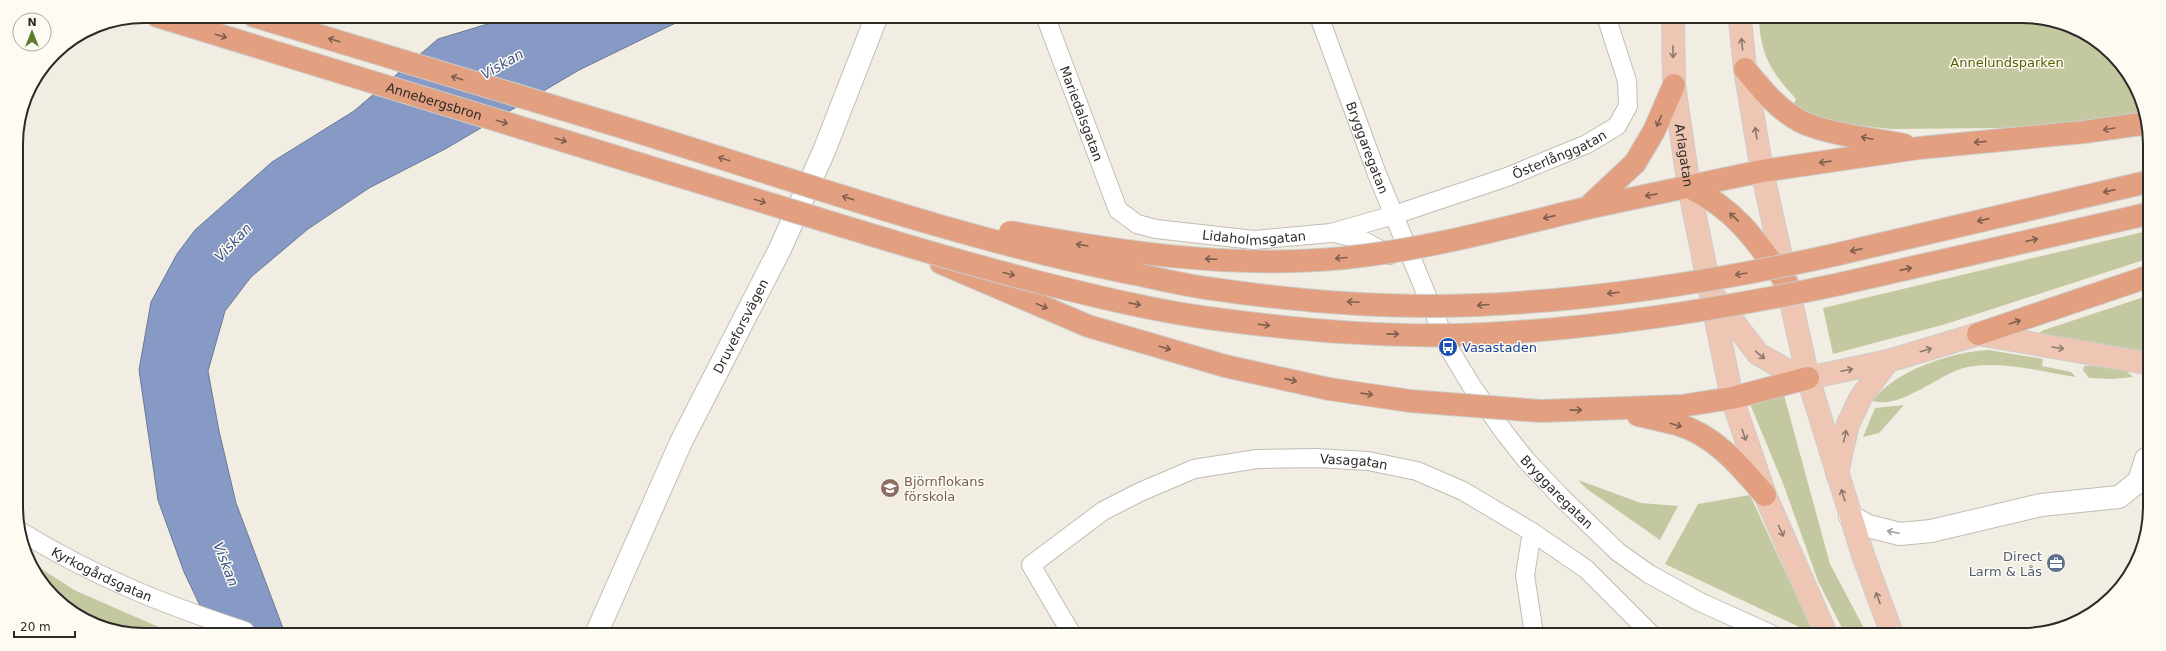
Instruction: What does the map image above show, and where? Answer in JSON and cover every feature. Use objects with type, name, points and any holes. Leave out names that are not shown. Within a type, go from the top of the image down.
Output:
[{"type":"highway","name":"Annebergsbron","points":[[180,23],[891,241]]},
{"type":"highway","points":[[277,23],[602,121],[885,210],[1048,256],[1203,288],[1294,299],[1388,304],[1476,305],[1581,297],[1684,284],[1760,271],[1834,255],[2143,183]]},
{"type":"highway","points":[[1745,69],[1771,98],[1800,121],[1820,129],[1919,148]]},
{"type":"highway","points":[[1587,208],[1635,163],[1654,131],[1674,85]]},
{"type":"highway","points":[[885,210],[1139,254],[1289,262],[1344,258],[1394,252],[1587,208],[1762,171],[1919,148],[2084,132],[2141,124]]},
{"type":"highway","points":[[1689,187],[1711,198],[1744,226],[1787,284]]},
{"type":"highway","points":[[891,241],[976,266],[1100,297],[1205,318],[1292,328],[1389,334],[1480,334],[1583,327],[1679,315],[1840,284],[2143,215]]},
{"type":"highway","points":[[891,241],[1088,326],[1225,366],[1329,389],[1403,400],[1541,411],[1681,406],[1732,398],[1808,378]]},
{"type":"highway","points":[[1978,334],[2143,278]]},
{"type":"highway","points":[[1611,409],[1678,425],[1703,435],[1721,447],[1735,460],[1765,495]]},
{"type":"main road","name":"Arlagatan","points":[[1673,23],[1674,85],[1689,187],[1732,398],[1765,495],[1823,628]]},
{"type":"main road","points":[[1740,23],[1745,69],[1762,171],[1808,378],[1850,516],[1890,628]]},
{"type":"main road","points":[[1709,290],[1758,354],[1788,371],[1808,378],[1888,361],[1978,334],[2143,362]]},
{"type":"main road","points":[[1837,474],[1848,424],[1861,398],[1888,361]]},
{"type":"street","name":"Druveforsvägen","points":[[599,628],[681,442],[786,235],[827,144],[874,23]]},
{"type":"street","name":"Mariedalsgatan","points":[[1048,23],[1118,210]]},
{"type":"street","name":"Bryggaregatan","points":[[1322,23],[1418,276],[1448,347],[1471,385],[1526,460],[1561,497],[1618,552],[1649,574],[1700,602],[1756,628]]},
{"type":"street","name":"Österlånggatan","points":[[1394,215],[1507,177],[1587,144],[1617,126],[1628,106],[1627,82],[1608,23]]},
{"type":"street","name":"Lidaholmsgatan","points":[[1118,210],[1137,224],[1156,229],[1254,240],[1331,233],[1394,215]]},
{"type":"street","name":"Bryggaregatan","points":[[1331,233],[1360,239],[1396,258],[1418,276]]},
{"type":"street","name":"Vasagatan","points":[[1068,628],[1031,565],[1103,511],[1140,492],[1194,469],[1257,459],[1316,458],[1368,461],[1417,472],[1464,491],[1532,532],[1586,569],[1645,628]]},
{"type":"street","points":[[1850,516],[1868,526],[1900,534],[1931,531],[2041,505],[2119,497],[2138,481],[2143,467]]},
{"type":"street","points":[[1532,532],[1525,575],[1533,628]]},
{"type":"street","name":"Kyrkogårdsgatan","points":[[26,534],[98,575],[189,613],[236,628]]},
{"type":"green space","name":"Annelundsparken","points":[[1759,23],[2022,23],[2053,27],[2082,39],[2096,48],[2113,64],[2131,90],[2140,115],[2060,124],[2003,128],[1891,129],[1824,122],[1793,107],[1796,99],[1780,81],[1769,63],[1762,44]]},
{"type":"green space","points":[[2143,232],[2143,260],[1946,324],[1833,354],[1823,308]]},
{"type":"green space","points":[[2143,297],[2143,353],[2037,334],[2044,330]]},
{"type":"green space","points":[[1989,350],[2043,359],[2042,366],[2071,372],[2076,377],[2002,365],[1973,366],[1950,373],[1905,397],[1894,401],[1873,401],[1882,390],[1909,372],[1959,354]]},
{"type":"green space","points":[[2112,365],[2122,367],[2133,377],[2111,379],[2089,378],[2083,370],[2084,366]]},
{"type":"green space","points":[[1784,395],[1830,564],[1864,628],[1842,628],[1818,581],[1784,486],[1750,404]]},
{"type":"green space","points":[[1904,405],[1879,433],[1863,437],[1875,408]]},
{"type":"green space","points":[[1578,480],[1641,503],[1678,506],[1660,540],[1587,489]]},
{"type":"green space","points":[[1750,495],[1811,628],[1801,628],[1665,564],[1698,504]]},
{"type":"green space","points":[[39,567],[74,590],[161,628],[128,627],[113,624],[83,612],[58,593]]},
{"type":"water","name":"Viskan","points":[[491,23],[676,23],[579,70],[447,148],[369,188],[308,229],[251,277],[225,311],[208,371],[219,431],[236,503],[283,628],[211,628],[184,572],[158,500],[139,370],[151,302],[177,254],[195,230],[272,162],[354,111],[438,39]]},
{"type":"place","name":"Vasastaden","points":[[1448,347]]},
{"type":"place","name":"Björnflokans förskola","points":[[890,488]]},
{"type":"place","name":"Direct Larm & Lås","points":[[2056,563]]}]
